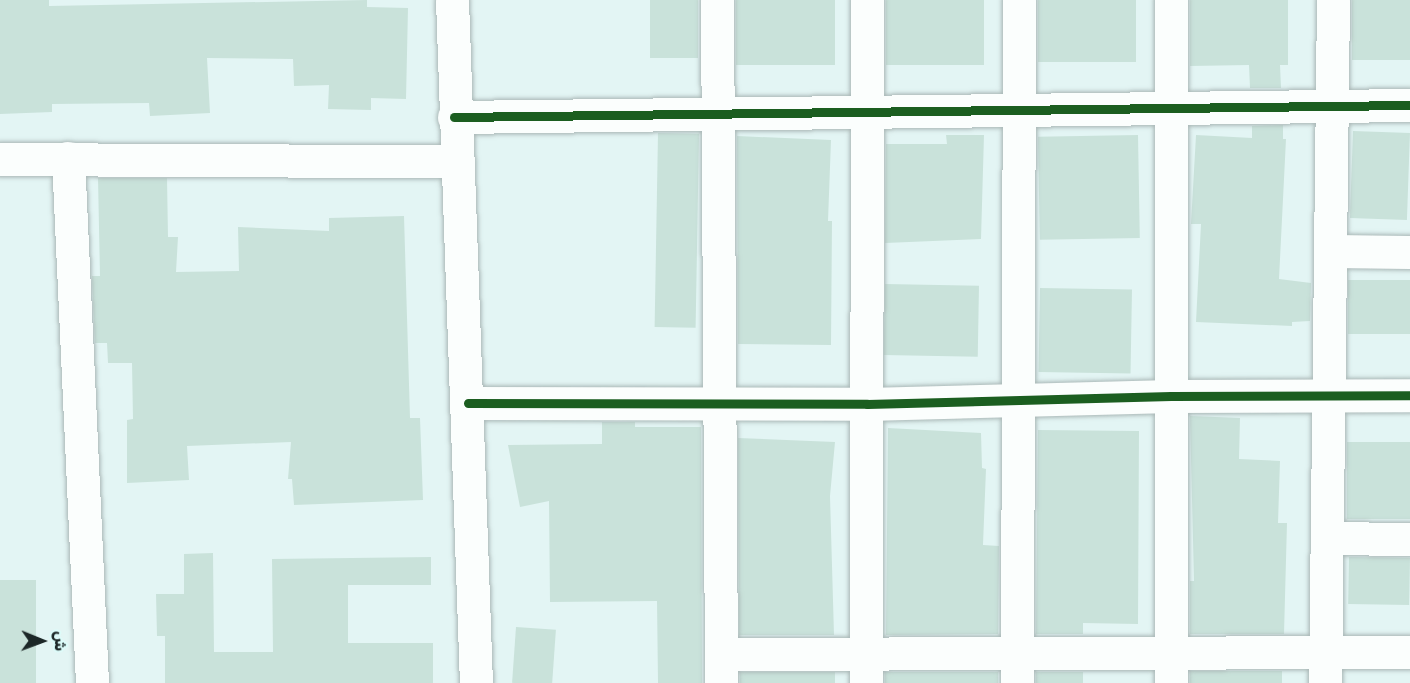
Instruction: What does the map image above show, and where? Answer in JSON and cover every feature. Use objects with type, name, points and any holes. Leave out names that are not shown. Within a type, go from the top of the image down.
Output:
[{"type":"street","points":[[452,0],[454,117],[468,403],[476,683]]},
{"type":"street","points":[[717,0],[721,668],[1325,667],[1410,652]]},
{"type":"street","points":[[866,669],[865,114],[867,0]]},
{"type":"street","points":[[1017,669],[1018,0]]},
{"type":"street","points":[[1171,0],[1173,106],[1171,669]]},
{"type":"street","points":[[1325,667],[1332,251],[1333,0]]},
{"type":"street","points":[[454,117],[865,114],[1173,106],[1410,105]]},
{"type":"street","points":[[68,158],[92,683]]},
{"type":"street","points":[[0,159],[456,161]]},
{"type":"street","points":[[1332,251],[1410,252]]},
{"type":"street","points":[[468,403],[867,404],[1171,396],[1410,395]]},
{"type":"street","points":[[1327,538],[1410,539]]},
{"type":"building","points":[[0,0],[49,0],[49,6],[367,0],[367,7],[408,8],[406,99],[371,98],[371,110],[328,109],[329,85],[294,86],[293,59],[207,58],[210,113],[150,116],[149,103],[52,104],[52,112],[0,114]]},
{"type":"building","points":[[650,0],[698,0],[698,58],[650,58]]},
{"type":"building","points":[[736,0],[835,0],[835,65],[736,65]]},
{"type":"building","points":[[886,0],[984,0],[984,65],[886,65]]},
{"type":"building","points":[[1038,0],[1136,0],[1136,62],[1038,62]]},
{"type":"building","points":[[1190,0],[1288,0],[1288,65],[1280,65],[1281,88],[1250,88],[1249,65],[1190,66]]},
{"type":"building","points":[[1352,0],[1410,0],[1410,60],[1352,60]]},
{"type":"building","points":[[1283,125],[1283,139],[1286,139],[1279,279],[1311,283],[1310,321],[1292,322],[1292,326],[1196,322],[1201,224],[1191,224],[1196,135],[1252,138],[1252,126]]},
{"type":"building","points":[[1353,131],[1410,133],[1407,220],[1350,218]]},
{"type":"building","points":[[658,133],[699,134],[696,328],[655,327]]},
{"type":"building","points":[[946,135],[984,135],[981,239],[885,243],[886,144],[947,144]]},
{"type":"building","points":[[1138,135],[1140,238],[1040,240],[1038,137]]},
{"type":"building","points":[[737,136],[831,140],[828,221],[832,221],[831,345],[738,344]]},
{"type":"building","points":[[98,178],[167,178],[168,237],[178,237],[176,272],[239,271],[238,227],[329,231],[329,218],[404,216],[410,418],[420,418],[423,500],[294,505],[292,479],[288,479],[291,442],[187,446],[189,480],[127,483],[127,420],[133,419],[132,363],[108,363],[107,343],[95,343],[92,276],[100,276]]},
{"type":"building","points":[[1348,280],[1410,280],[1410,334],[1348,334]]},
{"type":"building","points":[[885,284],[979,286],[978,357],[884,355]]},
{"type":"building","points":[[1040,288],[1132,290],[1131,374],[1039,372]]},
{"type":"building","points":[[1190,416],[1240,418],[1239,459],[1280,461],[1278,523],[1287,523],[1284,634],[1190,634],[1190,581],[1194,581]]},
{"type":"building","points":[[602,422],[635,422],[635,427],[701,427],[702,683],[658,683],[657,601],[550,602],[549,501],[520,507],[508,445],[602,444]]},
{"type":"building","points":[[888,428],[981,433],[982,468],[986,469],[983,545],[999,546],[998,634],[886,635]]},
{"type":"building","points":[[1038,430],[1139,431],[1138,624],[1083,623],[1083,634],[1036,634]]},
{"type":"building","points":[[738,438],[835,442],[830,496],[834,635],[739,635]]},
{"type":"building","points":[[1347,442],[1410,442],[1410,519],[1347,519]]},
{"type":"building","points":[[213,553],[214,652],[273,652],[272,559],[431,557],[431,585],[348,585],[348,643],[433,643],[433,683],[165,683],[165,636],[157,636],[156,594],[184,594],[184,554]]},
{"type":"building","points":[[1349,557],[1410,558],[1409,605],[1348,604]]},
{"type":"building","points":[[0,580],[36,580],[36,683],[0,683]]},
{"type":"building","points":[[516,627],[556,630],[552,683],[512,683]]},
{"type":"building","points":[[1190,671],[1282,671],[1282,683],[1190,683]]},
{"type":"building","points":[[740,672],[835,672],[835,683],[740,683]]},
{"type":"building","points":[[885,672],[998,672],[998,683],[885,683]]},
{"type":"building","points":[[1036,672],[1083,672],[1083,683],[1036,683]]},
{"type":"cycle path","points":[[454,117],[1410,105]]},
{"type":"cycle path","points":[[468,403],[867,404],[1171,396],[1410,395]]}]
